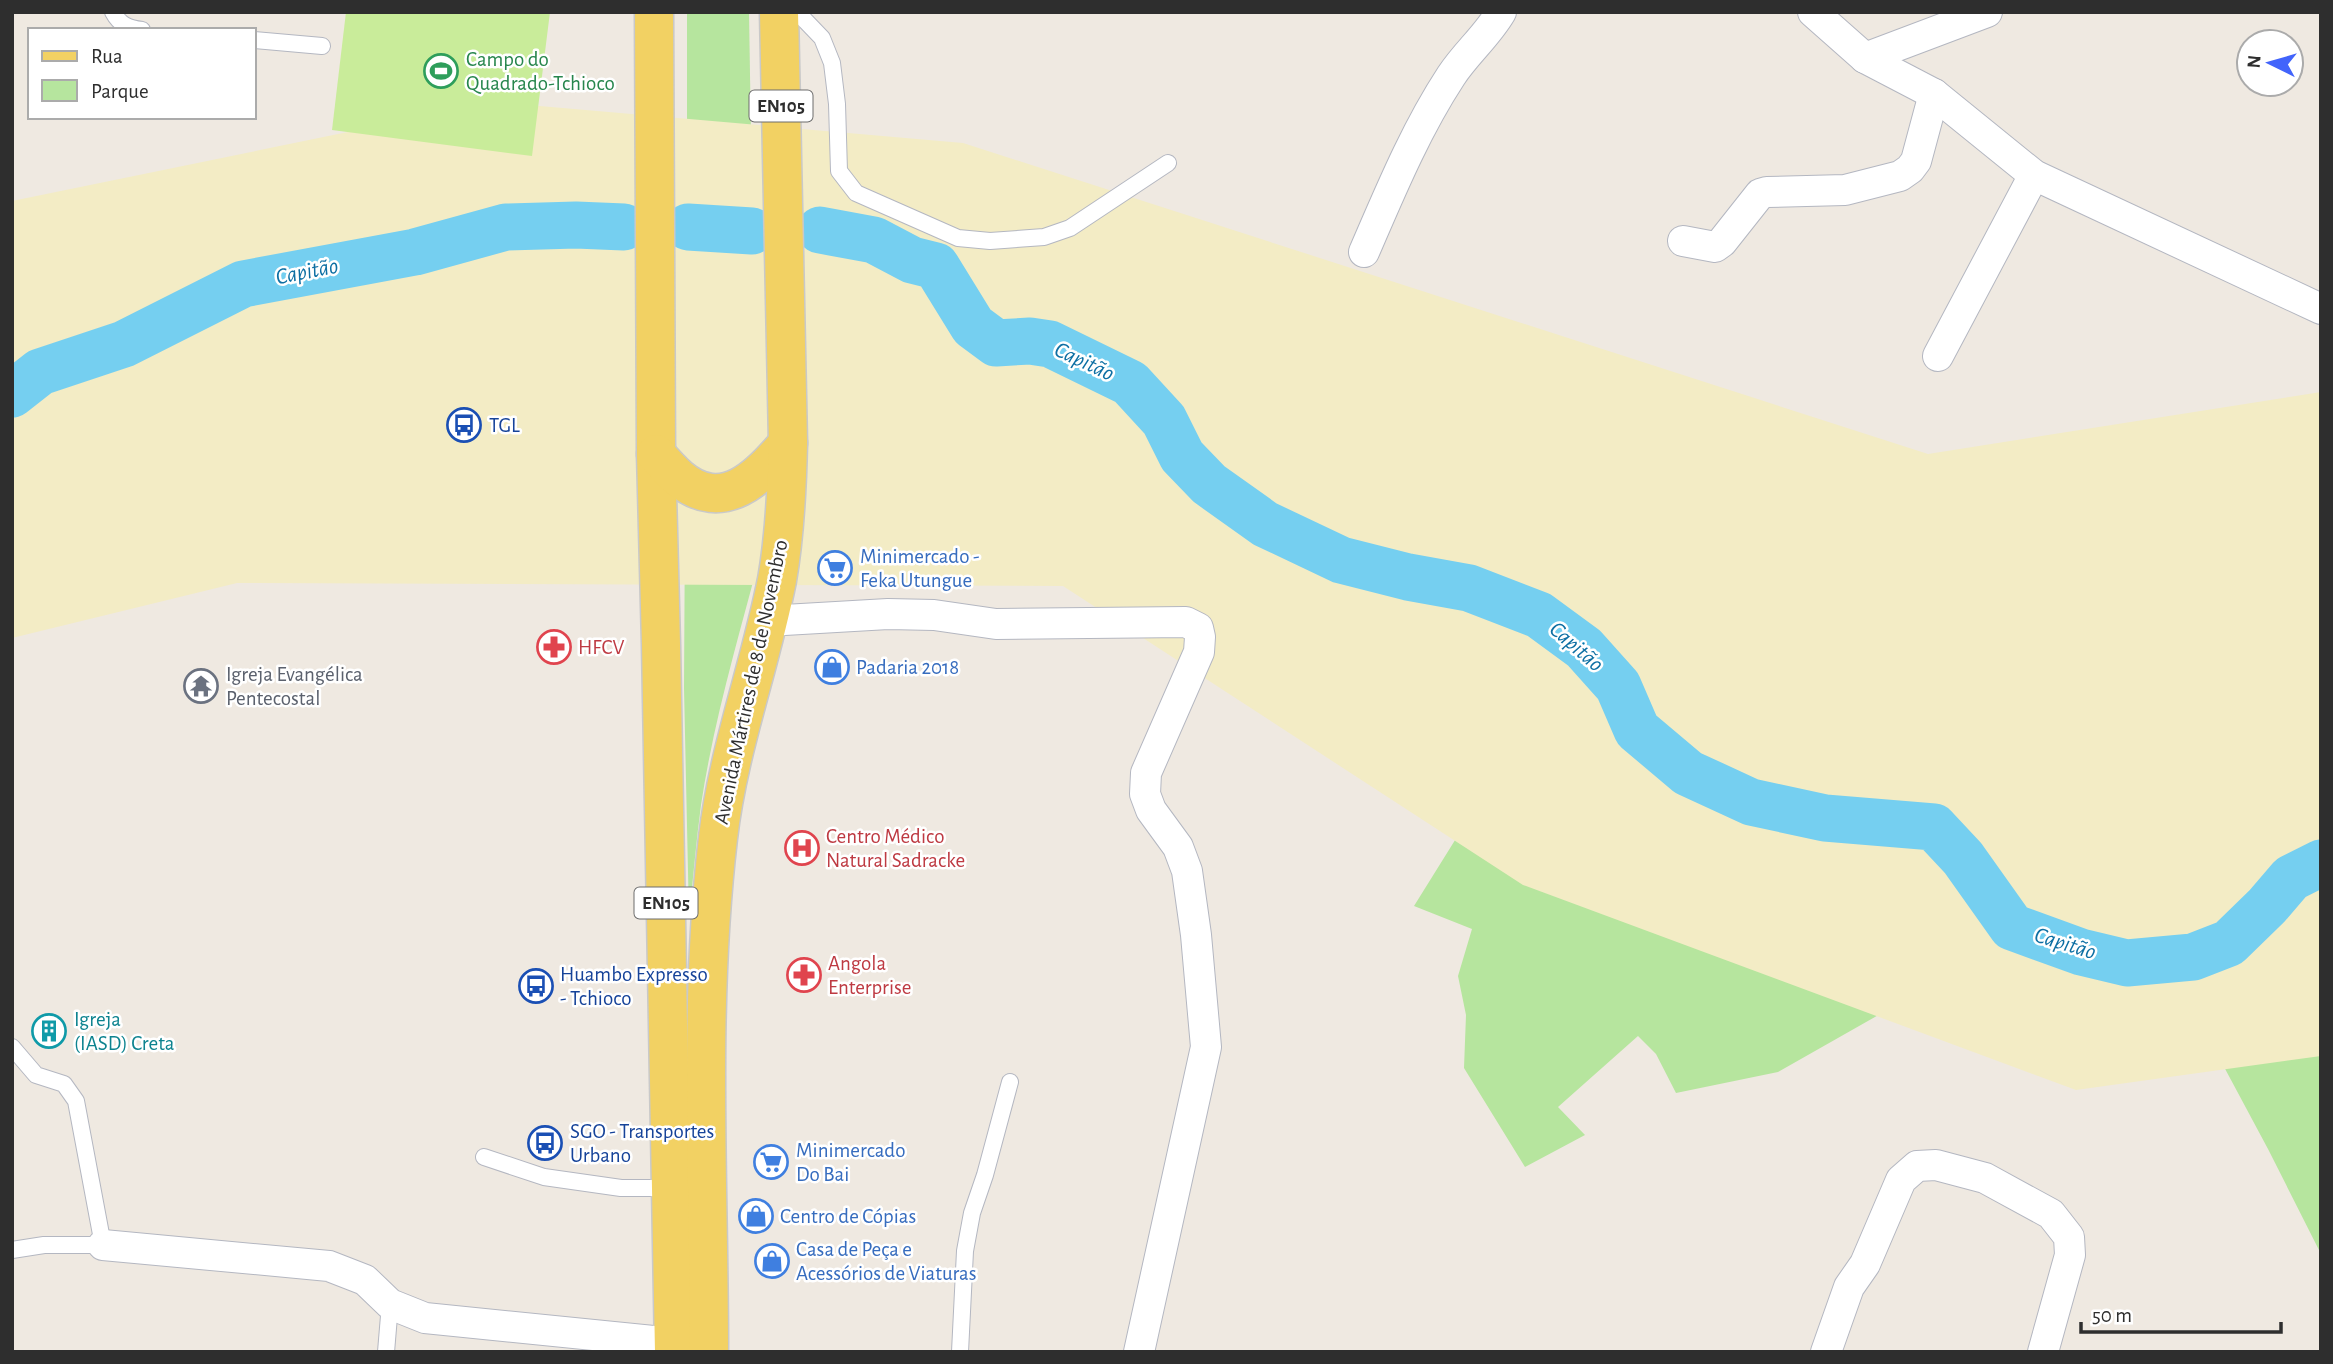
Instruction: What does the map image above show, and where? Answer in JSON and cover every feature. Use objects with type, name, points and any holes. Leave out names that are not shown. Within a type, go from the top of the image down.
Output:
[{"type":"main road","name":"EN105","points":[[654,12],[656,454],[671,1188],[685,1349]]},
{"type":"main road","name":"Avenida Mártires de 8 de Novembro","points":[[685,1349],[706,1047],[711,905],[718,835],[731,764],[768,621],[783,537],[788,443],[779,12]]},
{"type":"main road","points":[[656,454],[680,479],[701,491],[723,493],[751,482],[788,443]]},
{"type":"street","points":[[1364,251],[1401,165],[1451,75],[1491,29],[1501,12]]},
{"type":"street","points":[[1813,12],[1865,58],[1934,94],[2034,175],[2321,309]]},
{"type":"street","points":[[1865,58],[1987,12]]},
{"type":"street","points":[[1683,241],[1715,247],[1760,194],[1840,191],[1900,176],[1916,161],[1934,94]]},
{"type":"street","points":[[1938,356],[2034,175]]},
{"type":"street","points":[[768,621],[888,614],[934,615],[996,624],[1186,622],[1198,628],[1199,652],[1146,773],[1145,794],[1151,810],[1178,847],[1187,871],[1196,934],[1206,1047],[1139,1352]]},
{"type":"street","points":[[1826,1352],[1849,1287],[1865,1264],[1901,1180],[1917,1166],[1936,1165],[1985,1178],[2051,1214],[2069,1237],[2070,1255],[2043,1352]]},
{"type":"street","points":[[103,1245],[329,1266],[366,1280],[390,1304],[425,1318],[685,1349]]},
{"type":"lane","points":[[113,12],[118,22],[129,28]]},
{"type":"lane","points":[[797,12],[822,38],[832,63],[837,104],[839,171],[845,181],[856,193],[958,238],[990,241],[1044,237],[1070,228],[1168,163]]},
{"type":"lane","points":[[256,40],[322,46]]},
{"type":"lane","points":[[12,1047],[36,1075],[64,1084],[76,1101],[103,1245],[44,1245],[12,1250]]},
{"type":"lane","points":[[960,1352],[967,1238],[1010,1082]]},
{"type":"lane","points":[[484,1157],[544,1177],[621,1188],[671,1188]]},
{"type":"lane","points":[[386,1352],[390,1304]]},
{"type":"green space","name":"Campo do Quadrado-Tchioco","points":[[346,12],[550,12],[532,156],[332,130]]},
{"type":"green space","points":[[687,12],[749,12],[753,260],[687,201]]},
{"type":"green space","points":[[685,516],[762,548],[706,772],[689,917],[684,688]]},
{"type":"green space","points":[[1485,792],[2321,827],[2321,1254],[2208,1037],[1882,1013],[1778,1072],[1676,1093],[1656,1054],[1638,1036],[1558,1107],[1585,1135],[1525,1167],[1464,1068],[1466,1015],[1458,976],[1472,929],[1414,906]]},
{"type":"sand","points":[[494,102],[963,143],[1928,454],[2321,392],[2321,1056],[2076,1090],[1523,885],[1063,586],[237,583],[12,638],[12,201]]},
{"type":"waterway","name":"Capitão","points":[[12,394],[40,372],[124,344],[243,284],[415,252],[506,227],[624,227]]},
{"type":"waterway","name":"Capitão","points":[[688,227],[752,231]]},
{"type":"waterway","name":"Capitão","points":[[820,230],[874,240],[912,260],[936,266],[973,326],[996,343],[1030,341],[1050,344],[1130,383],[1164,420],[1182,456],[1209,484],[1265,524],[1341,560],[1408,577],[1469,588],[1539,615],[1584,648],[1618,686],[1637,730],[1688,773],[1751,802],[1825,818],[1934,827],[1963,858],[2012,927],[2081,952],[2127,963],[2193,957],[2229,943],[2291,878],[2321,863]]},
{"type":"place","name":"Campo do Quadrado-Tchioco","points":[[441,71]]},
{"type":"place","name":"TGL","points":[[464,425]]},
{"type":"place","name":"Minimercado - Feka Utungue","points":[[835,568]]},
{"type":"place","name":"HFCV","points":[[554,647]]},
{"type":"place","name":"Padaria 2018","points":[[832,667]]},
{"type":"place","name":"Igreja Evangélica Pentecostal","points":[[201,686]]},
{"type":"place","name":"Centro Médico Natural Sadracke","points":[[802,848]]},
{"type":"place","name":"Angola Enterprise","points":[[804,975]]},
{"type":"place","name":"Huambo Expresso - Tchioco","points":[[536,986]]},
{"type":"place","name":"Igreja (IASD) Creta","points":[[49,1031]]},
{"type":"place","name":"SGO - Transportes Urbano","points":[[545,1143]]},
{"type":"place","name":"Minimercado Do Bai","points":[[771,1162]]},
{"type":"place","name":"Centro de Cópias","points":[[756,1216]]},
{"type":"place","name":"Casa de Peça e Acessórios de Viaturas","points":[[772,1261]]}]
